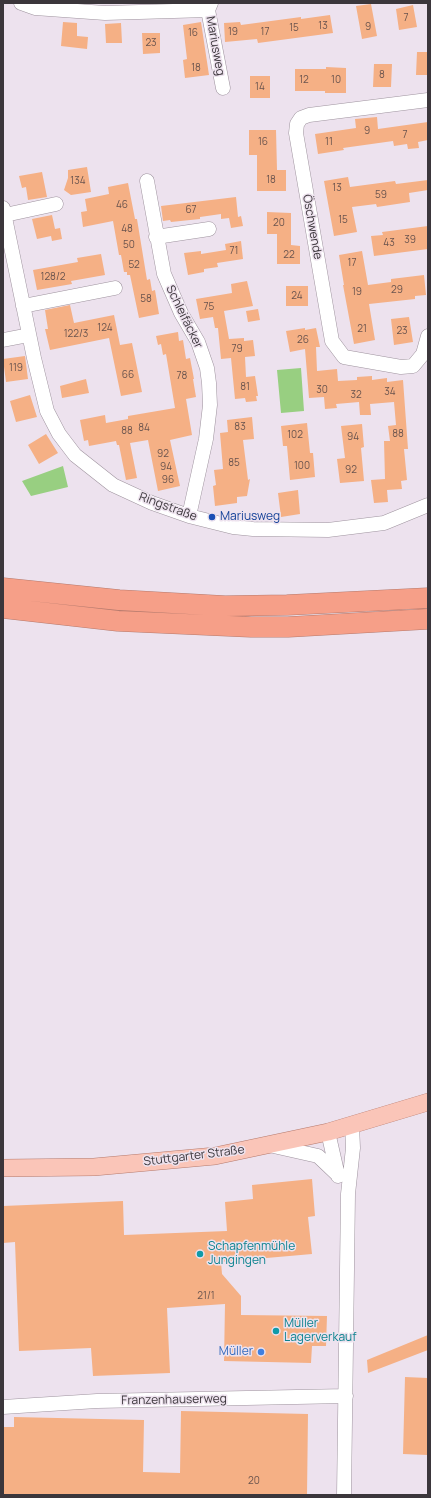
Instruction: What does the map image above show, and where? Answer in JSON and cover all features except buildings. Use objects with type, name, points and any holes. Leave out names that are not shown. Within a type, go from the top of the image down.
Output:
[{"type":"highway","points":[[3,588],[119,600],[225,606],[287,605],[428,598]]},
{"type":"highway","points":[[3,608],[118,621],[288,628],[428,619]]},
{"type":"main road","name":"Stuttgarter Straße","points":[[3,1168],[94,1167],[215,1156],[328,1132],[428,1102]]},
{"type":"street","points":[[21,3],[35,8],[105,13],[210,7]]},
{"type":"street","name":"Mariusweg","points":[[210,7],[223,88]]},
{"type":"street","name":"Öschwende","points":[[428,100],[309,115],[301,118],[297,124],[296,133],[332,341],[344,357],[401,367],[414,366],[423,354],[428,336]]},
{"type":"street","name":"Schleifäcker","points":[[147,181],[156,237],[164,274],[181,314],[198,342],[207,368],[209,383],[210,404],[206,439],[189,516]]},
{"type":"street","name":"Ringstraße","points":[[56,204],[4,211],[23,306],[47,411],[59,434],[76,456],[113,485],[152,503],[189,516],[238,528],[273,530],[328,530],[384,523],[428,505]]},
{"type":"street","points":[[156,237],[209,229]]},
{"type":"street","points":[[23,306],[116,288]]},
{"type":"street","points":[[3,340],[30,335]]},
{"type":"street","points":[[344,1495],[348,1194],[353,1148],[352,1125]]},
{"type":"street","points":[[328,1132],[338,1175],[348,1194]]},
{"type":"street","points":[[267,1145],[318,1156],[338,1175]]},
{"type":"street","name":"Franzenhauserweg","points":[[3,1408],[97,1401],[346,1396]]},
{"type":"green space","points":[[301,368],[304,411],[281,413],[277,370]]},
{"type":"green space","points":[[63,466],[68,487],[31,496],[22,481]]},
{"type":"place","name":"Mariusweg","points":[[212,517]]},
{"type":"place","name":"Schapfenmühle Jungingen","points":[[200,1254]]},
{"type":"place","name":"Müller Lagerverkauf","points":[[276,1331]]},
{"type":"place","name":"Müller","points":[[261,1352]]}]
